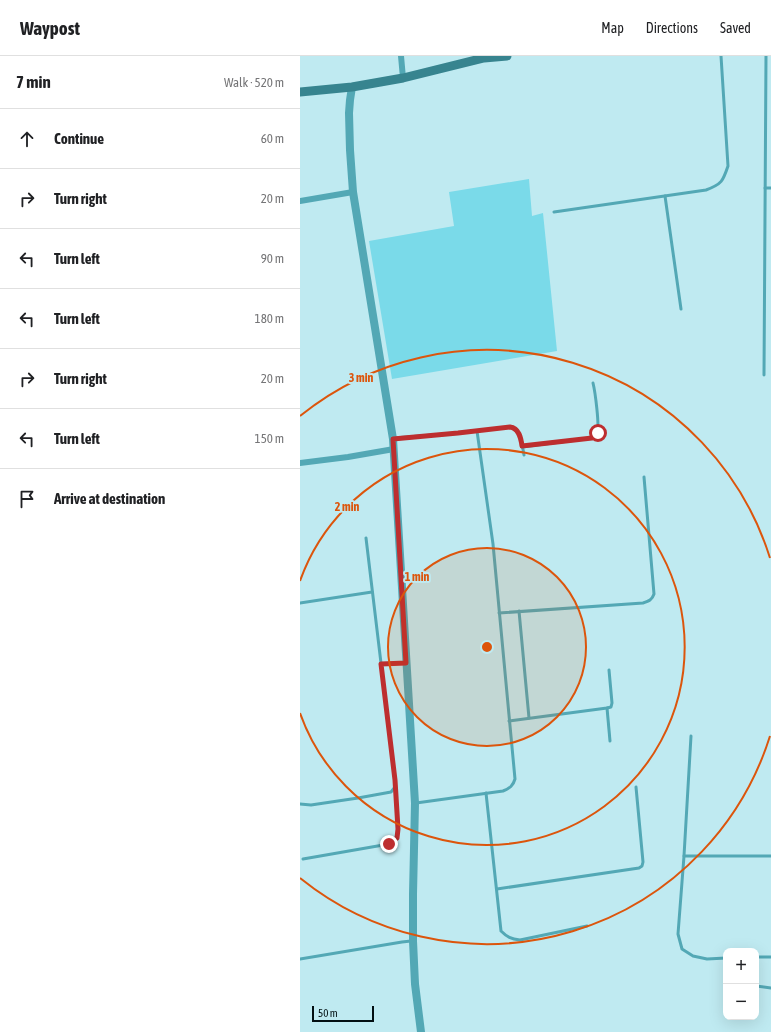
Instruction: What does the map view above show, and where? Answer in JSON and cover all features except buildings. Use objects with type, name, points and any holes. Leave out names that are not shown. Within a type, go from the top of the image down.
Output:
[{"type":"main road","points":[[300,92],[352,87],[403,78],[484,58],[507,56]]},
{"type":"street","points":[[401,56],[403,78]]},
{"type":"street","points":[[352,87],[349,113],[353,192],[394,449],[415,803],[413,941],[415,984],[421,1032]]},
{"type":"street","points":[[300,202],[353,192]]},
{"type":"street","points":[[300,463],[394,449]]},
{"type":"lane","points":[[554,212],[706,190],[716,186],[724,179],[728,166],[720,56]]},
{"type":"lane","points":[[764,375],[766,56]]},
{"type":"lane","points":[[765,188],[771,188]]},
{"type":"lane","points":[[665,196],[680,309]]},
{"type":"lane","points":[[522,446],[592,438],[596,436],[598,433],[598,426],[593,383]]},
{"type":"lane","points":[[393,439],[514,427],[521,440],[524,455]]},
{"type":"lane","points":[[415,803],[503,791],[513,784],[515,779],[493,544],[477,431]]},
{"type":"lane","points":[[499,613],[643,603],[650,601],[654,594],[644,477]]},
{"type":"lane","points":[[303,859],[389,844],[397,838],[398,829],[395,780],[366,538]]},
{"type":"lane","points":[[300,603],[372,592]]},
{"type":"lane","points":[[519,611],[529,718]]},
{"type":"lane","points":[[381,664],[406,663]]},
{"type":"lane","points":[[509,721],[611,707],[609,670]]},
{"type":"lane","points":[[607,708],[610,741]]},
{"type":"lane","points":[[692,736],[678,934],[682,949],[693,956],[707,959],[723,958]]},
{"type":"lane","points":[[300,804],[311,806],[358,798],[391,792],[395,787]]},
{"type":"lane","points":[[497,889],[639,868],[642,866],[643,862],[636,787]]},
{"type":"lane","points":[[486,793],[501,931],[511,939],[520,940],[587,926]]},
{"type":"lane","points":[[684,856],[771,856]]},
{"type":"lane","points":[[300,960],[413,941]]},
{"type":"lane","points":[[759,957],[771,957]]},
{"type":"lane","points":[[759,986],[771,988]]},
{"type":"shaded area","points":[[529,179],[532,216],[543,213],[557,351],[392,379],[369,241],[454,226],[449,192]]},
{"type":"route","points":[[389,844],[397,838],[398,829],[395,780],[381,664],[406,663],[393,439],[514,427],[521,440],[522,446],[592,438],[598,433]]}]
